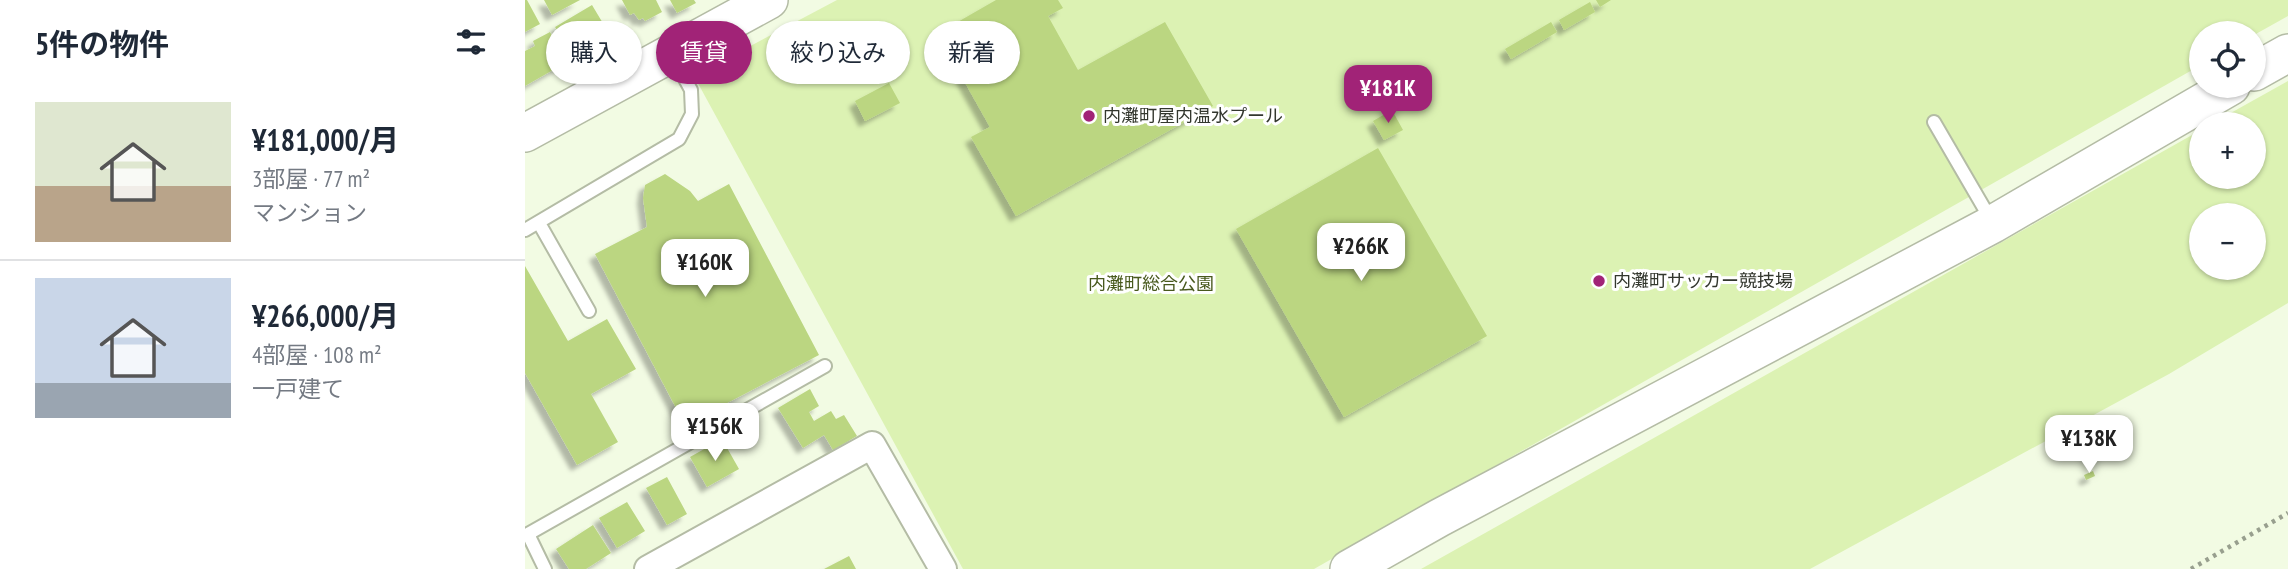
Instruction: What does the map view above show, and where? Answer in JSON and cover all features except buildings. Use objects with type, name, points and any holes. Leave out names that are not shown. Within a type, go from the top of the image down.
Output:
[{"type":"street","points":[[730,21],[769,0]]},
{"type":"street","points":[[2266,65],[2288,52]]},
{"type":"street","points":[[525,133],[656,61]]},
{"type":"street","points":[[1349,569],[1993,224],[2210,98]]},
{"type":"street","points":[[648,569],[872,445],[943,569]]},
{"type":"lane","points":[[525,230],[679,139],[692,114],[691,90],[688,84]]},
{"type":"lane","points":[[1934,122],[1993,224]]},
{"type":"lane","points":[[540,223],[589,311]]},
{"type":"lane","points":[[545,569],[528,534],[825,366]]},
{"type":"path","points":[[2191,569],[2288,513]]},
{"type":"green space","name":"内灘町総合公園","points":[[837,0],[2288,0],[2288,16],[2266,28],[2266,21],[2189,21],[2189,72],[1314,569],[963,569],[698,84],[752,84],[752,45],[766,38],[766,84],[910,84],[910,21],[797,21]]},
{"type":"green space","points":[[2288,81],[2288,303],[2169,374],[1810,569],[1421,569],[2189,137],[2189,189],[2266,189],[2266,112],[2232,112],[2258,98],[2266,98],[2266,93]]},
{"type":"place","name":"内灘町屋内温水プール","points":[[1089,116]]},
{"type":"place","name":"内灘町サッカー競技場","points":[[1599,281]]}]
